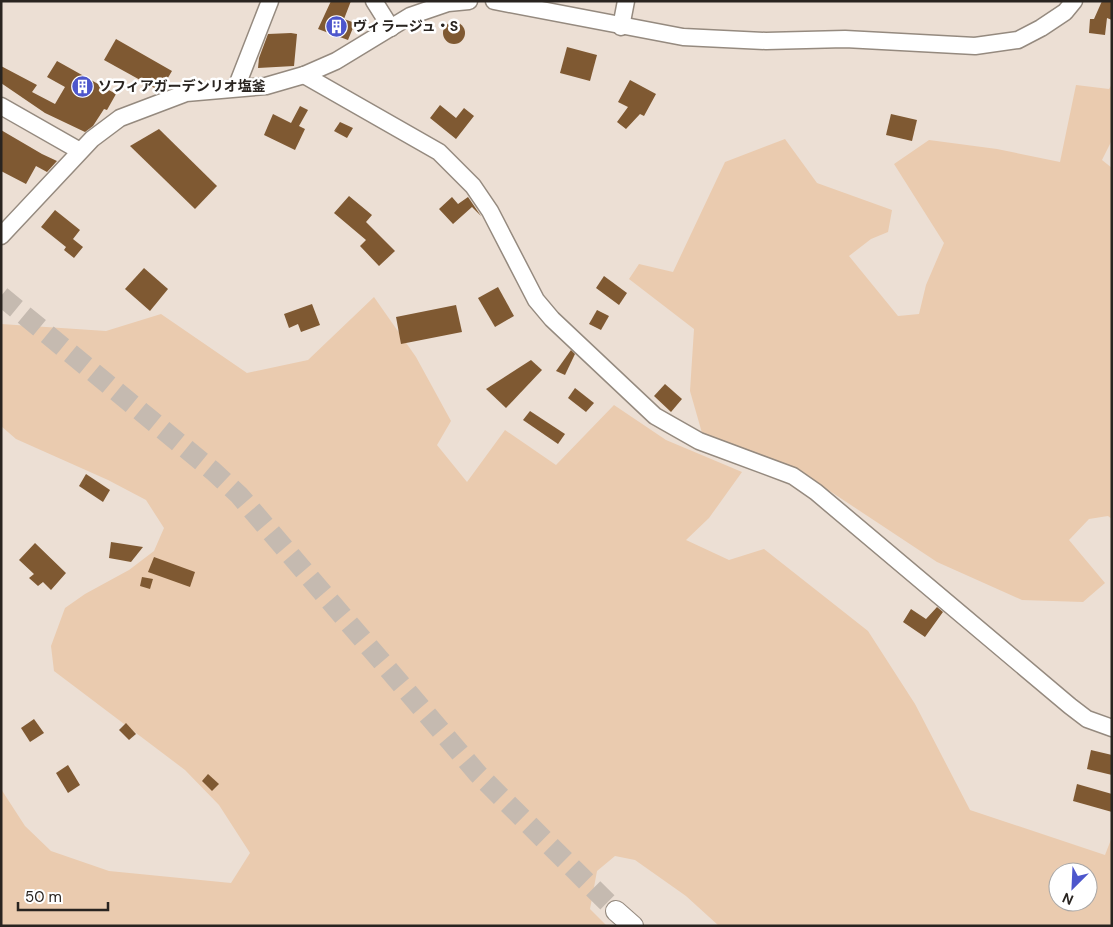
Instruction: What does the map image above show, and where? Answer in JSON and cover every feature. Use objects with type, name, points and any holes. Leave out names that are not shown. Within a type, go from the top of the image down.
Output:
[{"type":"main road","points":[[616,911],[633,926]]},
{"type":"street","points":[[236,88],[270,1]]},
{"type":"street","points":[[374,1],[391,28]]},
{"type":"street","points":[[1,236],[80,151],[120,118],[186,93],[266,86],[304,75],[336,61],[391,28],[413,9],[469,1]]},
{"type":"street","points":[[494,1],[620,27],[716,40],[845,39],[975,46],[1018,40],[1057,18],[1074,1]]},
{"type":"street","points":[[620,27],[626,1]]},
{"type":"street","points":[[304,75],[439,152],[458,169],[490,212],[536,300],[552,319],[656,416],[699,441],[763,463],[793,476],[808,486],[1070,706],[1087,719],[1112,728]]},
{"type":"street","points":[[1,106],[80,151]]},
{"type":"shaded area","points":[[1112,84],[1112,140],[1102,160],[1112,168],[1112,519],[1108,516],[1089,519],[1069,540],[1105,583],[1083,602],[1022,600],[937,562],[795,468],[702,433],[690,391],[694,329],[629,279],[639,264],[673,272],[725,162],[785,139],[817,183],[892,210],[888,232],[871,239],[849,256],[898,316],[919,314],[926,285],[944,243],[894,164],[929,140],[997,149],[1060,162],[1076,85],[1109,89]]},
{"type":"shaded area","points":[[374,297],[416,357],[451,421],[437,445],[467,482],[505,430],[556,465],[614,405],[666,440],[742,472],[709,518],[686,540],[729,560],[764,549],[868,631],[915,704],[970,810],[1105,855],[1112,837],[1112,926],[719,926],[686,896],[635,860],[615,856],[597,871],[590,909],[607,926],[1,926],[1,789],[25,826],[51,851],[109,871],[231,883],[250,853],[219,805],[185,770],[54,671],[51,646],[65,608],[85,594],[129,570],[154,551],[164,528],[146,500],[108,480],[16,439],[1,426],[1,324],[106,331],[161,314],[247,373],[308,360]]},
{"type":"building","name":"ヴィラージュ・S","points":[[331,1],[351,1],[344,19],[355,23],[348,40],[318,29]]},
{"type":"building","points":[[1102,1],[1112,1],[1112,20],[1107,18],[1105,35],[1089,33],[1090,19],[1094,19]]},
{"type":"building","points":[[454,22],[462,25],[465,33],[462,41],[454,44],[446,41],[443,33],[446,25]]},
{"type":"building","points":[[268,34],[297,34],[294,66],[258,68],[259,58]]},
{"type":"building","points":[[116,39],[172,71],[160,91],[104,60]]},
{"type":"building","points":[[567,47],[597,55],[590,81],[560,73]]},
{"type":"building","points":[[57,61],[116,94],[107,110],[104,109],[93,126],[85,132],[45,113],[1,83],[1,66],[37,85],[32,92],[55,104],[65,87],[47,77]]},
{"type":"building","points":[[630,80],[656,94],[644,116],[640,114],[626,129],[617,122],[628,107],[618,102]]},
{"type":"building","points":[[440,105],[456,118],[464,108],[474,116],[456,139],[430,118]]},
{"type":"building","points":[[300,106],[308,110],[299,126],[305,129],[295,150],[264,135],[273,114],[291,123]]},
{"type":"building","points":[[891,114],[917,120],[912,141],[886,135]]},
{"type":"building","points":[[340,122],[353,128],[347,138],[334,131]]},
{"type":"building","points":[[159,129],[217,186],[195,209],[130,146]]},
{"type":"building","points":[[1,130],[57,161],[47,172],[36,166],[26,184],[1,171]]},
{"type":"building","points":[[349,196],[372,215],[366,222],[395,251],[379,266],[360,246],[366,240],[334,213]]},
{"type":"building","points":[[452,197],[458,204],[468,197],[481,216],[472,207],[453,224],[439,209]]},
{"type":"building","points":[[55,210],[80,230],[73,239],[83,247],[74,258],[64,250],[66,247],[41,227]]},
{"type":"building","points":[[144,268],[168,289],[150,311],[125,289]]},
{"type":"building","points":[[604,276],[627,293],[619,305],[596,288]]},
{"type":"building","points":[[498,287],[514,316],[495,327],[478,298]]},
{"type":"building","points":[[312,304],[320,325],[301,332],[298,324],[289,328],[284,314]]},
{"type":"building","points":[[456,305],[462,332],[401,344],[396,317]]},
{"type":"building","points":[[597,310],[609,316],[601,330],[589,324]]},
{"type":"building","points":[[571,350],[575,354],[565,375],[556,371]]},
{"type":"building","points":[[531,360],[542,370],[506,408],[486,389]]},
{"type":"building","points":[[665,384],[682,399],[671,412],[654,396]]},
{"type":"building","points":[[575,388],[594,403],[586,412],[568,398]]},
{"type":"building","points":[[530,411],[565,434],[558,444],[523,420]]},
{"type":"building","points":[[86,474],[110,490],[103,502],[79,486]]},
{"type":"building","points":[[111,542],[143,547],[131,562],[109,558]]},
{"type":"building","points":[[35,543],[66,573],[51,590],[43,582],[38,586],[29,578],[34,574],[19,560]]},
{"type":"building","points":[[154,557],[195,572],[190,587],[148,572]]},
{"type":"building","points":[[142,577],[153,579],[150,589],[140,586]]},
{"type":"building","points":[[937,607],[943,612],[925,637],[903,622],[911,609],[926,619]]},
{"type":"building","points":[[34,719],[44,733],[30,742],[21,728]]},
{"type":"building","points":[[126,723],[136,734],[129,740],[119,730]]},
{"type":"building","points":[[1091,750],[1112,755],[1112,775],[1087,769]]},
{"type":"building","points":[[68,765],[80,785],[68,793],[56,773]]},
{"type":"building","points":[[208,774],[219,784],[212,791],[202,781]]},
{"type":"building","points":[[1077,784],[1112,794],[1112,812],[1073,801]]},
{"type":"tunnel","points":[[1,296],[213,471],[239,495],[478,774],[616,911]]},
{"type":"place","name":"ヴィラージュ・S","points":[[337,26]]},
{"type":"place","name":"ソフィアガーデンリオ塩釜","points":[[82,86]]}]
